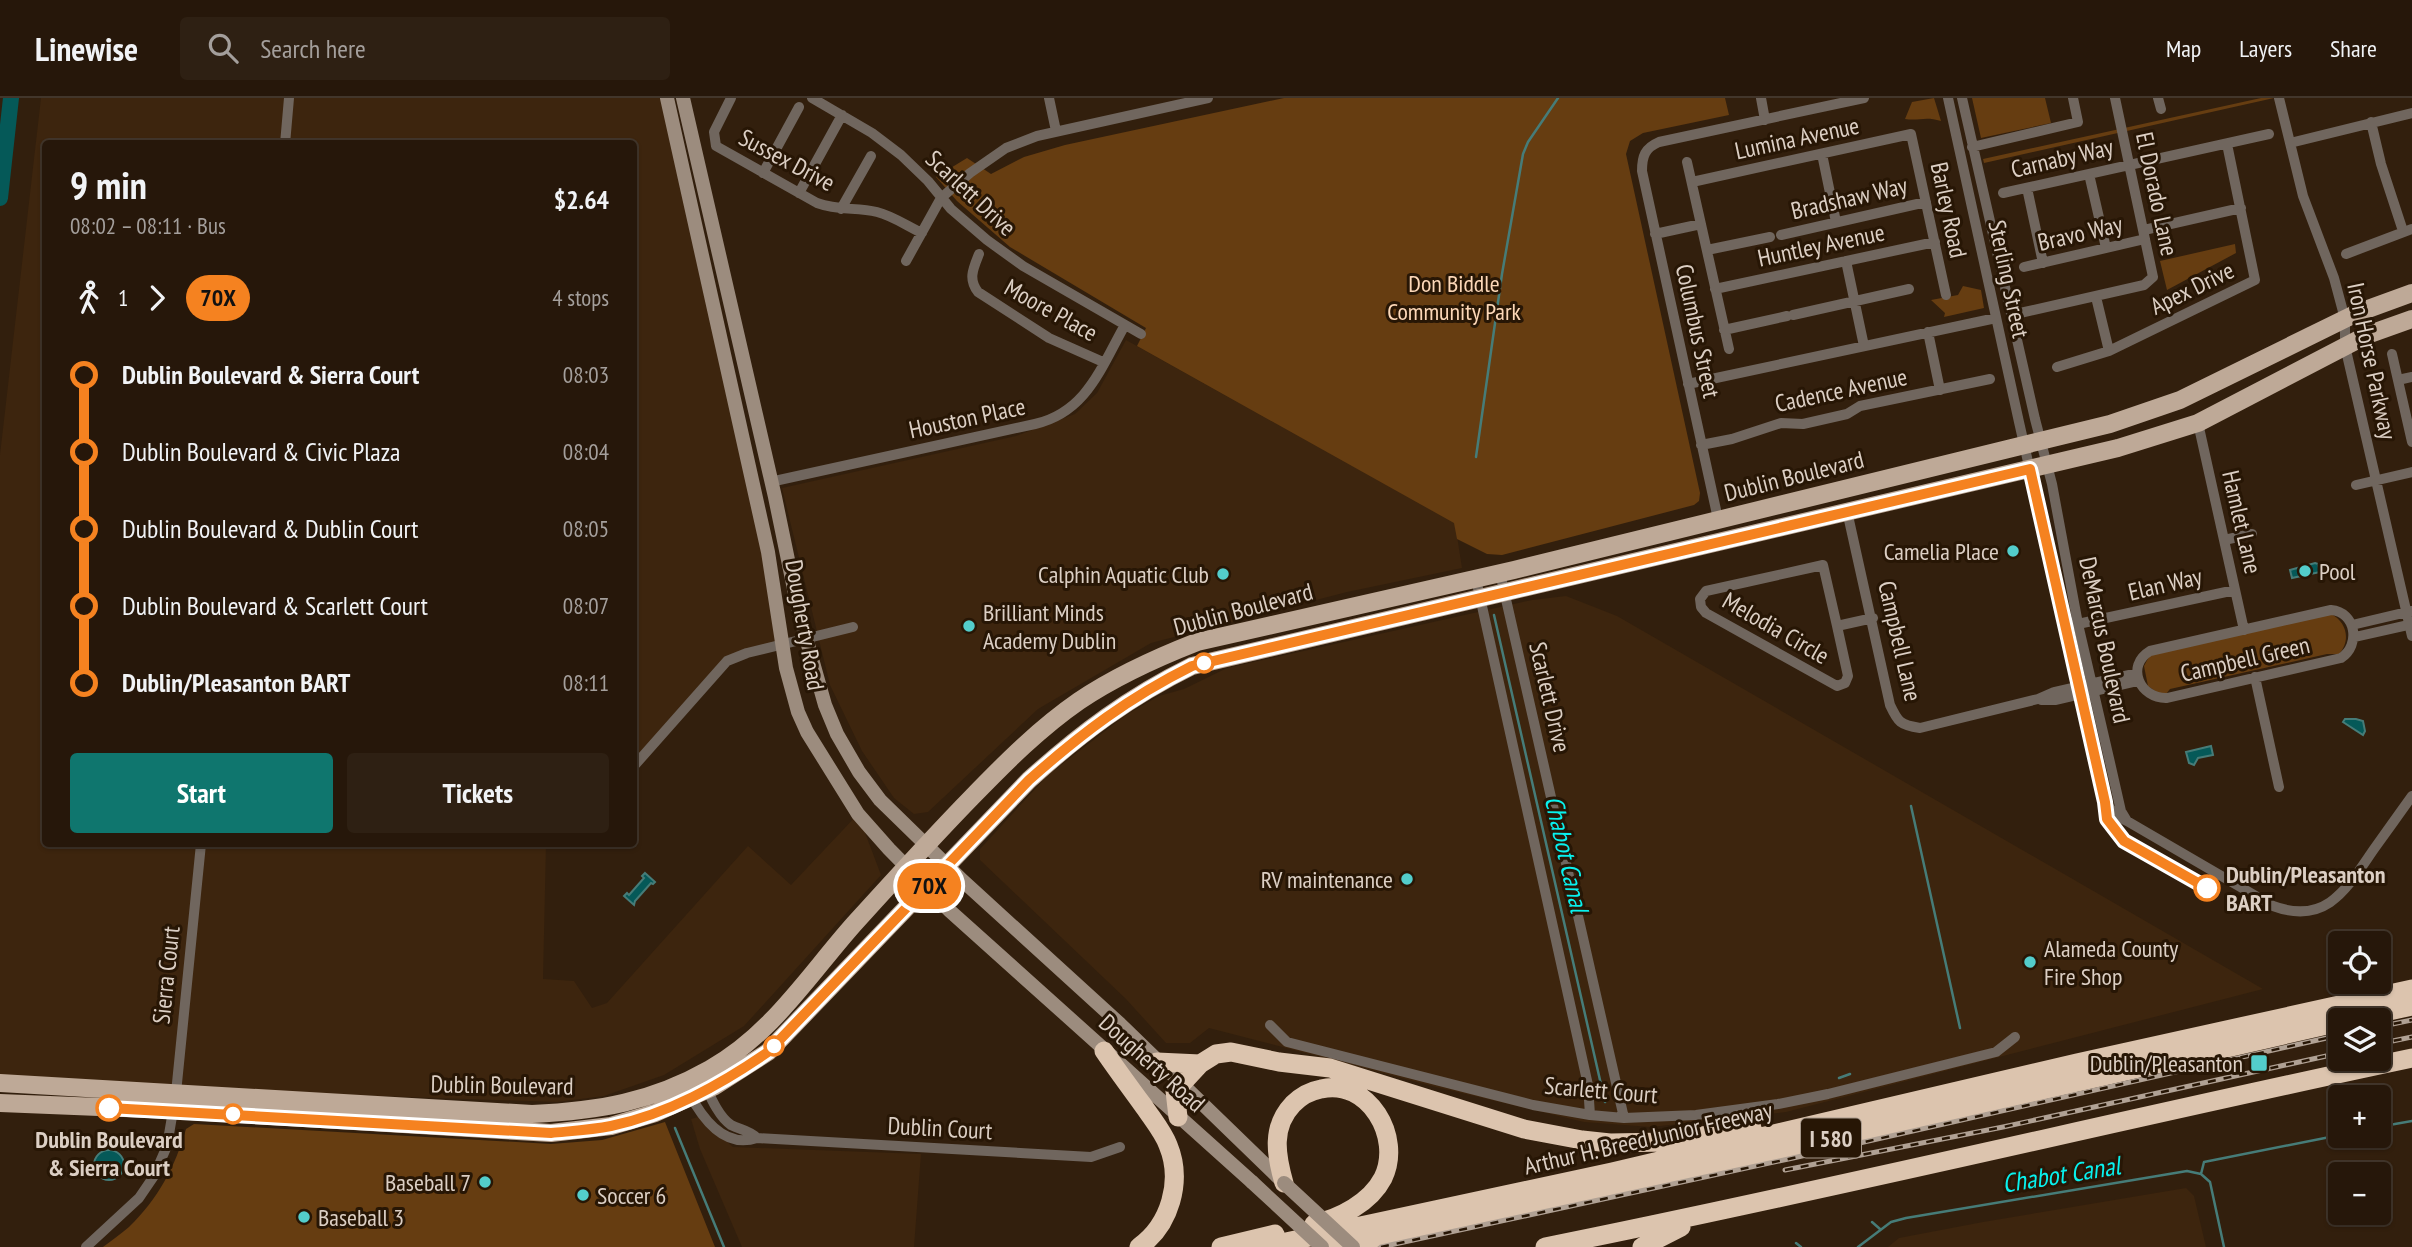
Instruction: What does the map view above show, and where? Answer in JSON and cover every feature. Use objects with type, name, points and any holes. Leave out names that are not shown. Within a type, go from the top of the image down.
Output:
[{"type":"highway","name":"Arthur H. Breed Junior Freeway","points":[[1263,1247],[1612,1172],[2412,989]]},
{"type":"highway","points":[[2391,1011],[2412,1006]]},
{"type":"highway","name":"I 580","points":[[1332,1247],[1732,1161],[2328,1024]]},
{"type":"highway","points":[[1104,1051],[1159,1129],[1173,1159],[1174,1175],[1169,1208],[1153,1237],[1139,1247]]},
{"type":"highway","points":[[1178,1117],[1175,1091],[1200,1064],[1216,1054],[1231,1052],[1279,1062],[1329,1068],[1524,1129],[1610,1143],[1665,1142],[1778,1123],[1812,1126]]},
{"type":"highway","name":"I 580","points":[[1545,1247],[1702,1216],[2146,1115],[2403,1060]]},
{"type":"highway","points":[[1157,1062],[1200,1064]]},
{"type":"highway","points":[[1221,1247],[1342,1216],[1360,1203],[1383,1178],[1387,1161],[1388,1142],[1384,1124],[1376,1110],[1349,1090],[1330,1087],[1298,1098],[1286,1111],[1276,1140],[1282,1179]]},
{"type":"highway","points":[[1642,1247],[1702,1216]]},
{"type":"main road","name":"Dougherty Road","points":[[667,98],[774,578],[783,645],[794,698],[813,742],[858,814],[927,888],[1322,1247]]},
{"type":"main road","name":"Dougherty Road","points":[[683,98],[805,639],[830,720],[844,747],[880,800],[947,866],[1120,1024],[1353,1247]]},
{"type":"main road","name":"Dublin Boulevard","points":[[0,1083],[442,1127],[551,1133],[591,1129],[637,1119],[696,1086],[762,1031],[786,1007],[853,926],[926,845],[1033,737],[1063,713],[1121,676],[1197,642],[1476,579],[2110,424],[2180,400],[2357,313],[2412,293]]},
{"type":"main road","name":"Dublin Boulevard","points":[[0,1103],[175,1102],[509,1113],[576,1112],[614,1107],[736,1074],[768,1052],[1029,780],[1068,745],[1151,686],[1192,666],[2118,448],[2198,423],[2367,335],[2412,319]]},
{"type":"main road","points":[[720,331],[731,350],[738,382],[750,389]]},
{"type":"main road","points":[[757,502],[768,515],[773,536],[785,545]]},
{"type":"main road","points":[[1151,686],[1153,673],[1192,655],[1197,642]]},
{"type":"main road","points":[[442,1127],[447,1119],[502,1122],[509,1113]]},
{"type":"street","points":[[285,140],[289,98]]},
{"type":"street","name":"Sussex Drive","points":[[731,98],[714,132],[716,146],[817,203],[833,209],[874,211],[922,233]]},
{"type":"street","name":"Scarlett Drive","points":[[812,98],[872,133],[901,156],[951,209],[1023,266],[1141,334]]},
{"type":"street","points":[[1049,98],[1056,131]]},
{"type":"street","points":[[906,261],[941,198],[970,173],[1006,148],[1056,131],[1208,98]]},
{"type":"street","points":[[1761,98],[1765,120],[1864,98]]},
{"type":"street","name":"Sterling Street","points":[[1948,98],[1996,318],[2039,467]]},
{"type":"street","name":"Sterling Street","points":[[1962,98],[2011,315],[2032,443],[2039,467]]},
{"type":"street","points":[[1972,147],[2078,122],[2073,98]]},
{"type":"street","name":"El Dorado Lane","points":[[2011,315],[2144,285],[2153,277],[2115,98]]},
{"type":"street","name":"Iron Horse Parkway","points":[[2279,98],[2303,196],[2334,278],[2345,319],[2345,346],[2411,629]]},
{"type":"street","points":[[763,173],[799,107]]},
{"type":"street","points":[[2290,143],[2412,113]]},
{"type":"street","points":[[799,193],[842,115]]},
{"type":"street","name":"Columbus Street","points":[[1718,519],[1655,234],[1642,160],[1645,152],[1659,142],[1765,120]]},
{"type":"street","points":[[2346,254],[2407,230],[2381,163],[2371,122]]},
{"type":"street","name":"Lumina Avenue","points":[[1692,182],[1911,134]]},
{"type":"street","name":"Barley Road","points":[[1911,134],[1946,295]]},
{"type":"street","name":"Carnaby Way","points":[[2003,193],[2269,134]]},
{"type":"street","name":"Apex Drive","points":[[2057,367],[2109,351],[2255,280],[2227,144]]},
{"type":"street","points":[[1822,154],[1836,222]]},
{"type":"street","points":[[841,209],[871,156]]},
{"type":"street","points":[[1688,162],[1729,349]]},
{"type":"street","points":[[2089,173],[2106,248]]},
{"type":"street","points":[[2027,188],[2043,263]]},
{"type":"street","name":"Bradshaw Way","points":[[1707,250],[1926,202]]},
{"type":"street","name":"Bravo Way","points":[[2024,267],[2106,248],[2241,208]]},
{"type":"street","points":[[1655,234],[1701,224]]},
{"type":"street","name":"Huntley Avenue","points":[[1716,289],[1935,242]]},
{"type":"street","name":"Moore Place","points":[[979,254],[971,273],[973,286],[978,292],[1049,338],[1104,362]]},
{"type":"street","points":[[1846,261],[1864,346]]},
{"type":"street","points":[[1724,330],[1909,289]]},
{"type":"street","points":[[2096,297],[2109,351]]},
{"type":"street","points":[[1688,384],[1996,318]]},
{"type":"street","name":"Houston Place","points":[[770,482],[1061,416],[1083,398],[1125,325]]},
{"type":"street","points":[[1928,332],[1940,390]]},
{"type":"street","points":[[2392,354],[2412,443]]},
{"type":"street","points":[[2398,380],[2412,377]]},
{"type":"street","name":"Cadence Avenue","points":[[1701,445],[1781,424],[1803,424],[1847,414],[1860,407],[1990,379]]},
{"type":"street","name":"Hamlet Lane","points":[[2198,423],[2244,630]]},
{"type":"street","name":"DeMarcus Boulevard","points":[[2039,467],[2064,618],[2080,690],[2105,802],[2117,817],[2273,906],[2298,912],[2315,909],[2335,900],[2344,891],[2412,796]]},
{"type":"street","name":"DeMarcus Boulevard","points":[[2039,467],[2094,687],[2119,801],[2127,821]]},
{"type":"street","points":[[2356,485],[2412,472]]},
{"type":"street","name":"Campbell Lane","points":[[1847,511],[1891,705],[1898,720],[1908,726],[1920,728],[2038,699],[2054,691],[2094,687]]},
{"type":"street","points":[[2224,540],[2252,534]]},
{"type":"street","name":"Melodia Circle","points":[[1823,565],[1837,626],[1848,676],[1846,682],[1839,686],[1706,612],[1701,607],[1700,599],[1706,591],[1823,565]]},
{"type":"street","name":"Scarlett Drive","points":[[1500,573],[1624,1118]]},
{"type":"street","name":"Scarlett Drive","points":[[1476,579],[1585,1072],[1590,1115]]},
{"type":"street","points":[[2401,589],[2412,597]]},
{"type":"street","name":"Elan Way","points":[[2078,624],[2235,590]]},
{"type":"street","name":"Campbell Green","points":[[2352,625],[2336,610],[2331,610],[2150,651],[2142,658],[2138,677],[2145,691],[2162,698],[2341,658],[2350,650],[2355,637]]},
{"type":"street","points":[[2409,612],[2352,625],[2355,637],[2411,629]]},
{"type":"street","name":"Melodia Circle","points":[[1837,626],[1872,618]]},
{"type":"street","points":[[2064,618],[2078,624]]},
{"type":"street","points":[[637,763],[727,661],[747,653],[853,626]]},
{"type":"street","points":[[2094,687],[2138,677]]},
{"type":"street","points":[[2255,677],[2279,787]]},
{"type":"street","name":"Sierra Court","points":[[86,1247],[139,1198],[155,1175],[167,1146],[175,1102],[201,847]]},
{"type":"street","name":"Scarlett Court","points":[[1270,1025],[1287,1042],[1521,1102],[1590,1115],[1624,1118],[1712,1113],[1828,1094],[1996,1052],[2015,1037]]},
{"type":"street","name":"Dublin Court","points":[[696,1086],[715,1104],[730,1124],[751,1132],[757,1139]]},
{"type":"street","name":"Dublin Court","points":[[696,1086],[699,1111],[715,1130],[733,1140],[748,1142],[757,1139],[1091,1157],[1120,1147]]},
{"type":"shaded area","points":[[41,98],[667,98],[783,645],[727,661],[637,763],[637,140],[42,140],[42,847],[546,847],[543,979],[574,981],[592,1008],[607,1003],[748,846],[791,885],[858,814],[881,875],[744,1026],[664,1075],[604,1096],[557,1102],[0,1083],[0,455]]},
{"type":"shaded area","points":[[1126,340],[1455,523],[1462,568],[1347,592],[1151,643],[1038,709],[928,812],[914,814],[894,798],[862,751],[830,685],[782,488],[1016,436],[1075,414],[1097,393]]},
{"type":"shaded area","points":[[1566,596],[1617,616],[2263,989],[1786,1112],[1651,1127],[1584,1122],[1209,1028],[1190,1043],[1166,1043],[1126,999],[980,860],[980,849],[1048,775],[1126,715],[1159,696],[1184,689],[1227,668],[1532,600]]},
{"type":"shaded area","points":[[698,1117],[733,1147],[921,1154],[914,1247],[742,1247],[700,1149],[691,1119]]},
{"type":"shaded area","points":[[2186,1188],[2194,1196],[2206,1247],[1888,1247],[1899,1238]]},
{"type":"green space","name":"Don Biddle Community Park","points":[[1284,98],[1725,98],[1729,115],[1643,133],[1630,141],[1626,154],[1700,493],[1699,501],[1694,505],[1502,555],[1487,554],[1457,539],[1454,523],[1137,346],[1146,328],[1010,247],[957,201],[936,177],[967,158],[991,174],[1024,157],[1065,145]]},
{"type":"green space","points":[[1934,98],[1941,121],[1905,119],[1912,102]]},
{"type":"green space","points":[[1972,98],[2045,98],[2051,123],[1981,138]]},
{"type":"green space","points":[[2261,98],[2274,98],[1984,163],[1983,159]]},
{"type":"green space","points":[[2235,244],[2236,253],[2167,290],[2160,261]]},
{"type":"green space","points":[[1963,286],[1981,290],[1984,308],[1944,317],[1945,313],[1931,300],[1958,295]]},
{"type":"green space","points":[[2331,614],[2341,622],[2346,632],[2345,643],[2339,654],[2327,654],[2170,689],[2161,695],[2148,686],[2144,666],[2151,653]]},
{"type":"green space","points":[[665,1122],[715,1247],[103,1247],[129,1227],[149,1205],[171,1169],[186,1129],[194,1124],[551,1144],[602,1140]]},
{"type":"water","name":"Pool","points":[[2318,564],[2320,572],[2292,578],[2290,570]]},
{"type":"water","points":[[2345,719],[2363,721],[2363,735],[2343,722]]},
{"type":"water","points":[[2211,746],[2213,755],[2198,758],[2194,765],[2189,763],[2186,752]]},
{"type":"water","points":[[645,873],[655,882],[651,883],[634,905],[624,896],[627,893],[629,895],[644,878],[642,876]]},
{"type":"water","points":[[109,1150],[120,1154],[124,1165],[120,1176],[109,1180],[98,1176],[94,1165],[98,1154]]},
{"type":"waterway","points":[[0,198],[11,98]]},
{"type":"waterway","name":"Chabot Canal","points":[[1476,457],[1502,274],[1523,154],[1528,142],[1558,98]]},
{"type":"waterway","name":"Chabot Canal","points":[[1494,615],[1605,1102]]},
{"type":"waterway","points":[[1911,806],[1960,1028]]},
{"type":"waterway","points":[[1839,1078],[1850,1074]]},
{"type":"waterway","points":[[2391,1125],[2412,1121]]},
{"type":"waterway","points":[[675,1128],[724,1247]]},
{"type":"waterway","points":[[2201,1174],[2204,1162],[2328,1137]]},
{"type":"waterway","name":"Chabot Canal","points":[[1858,1247],[1891,1222],[1906,1218],[2187,1171],[2201,1174],[2210,1182],[2224,1247]]},
{"type":"waterway","points":[[1872,1222],[1880,1229]]},
{"type":"waterway","name":"Chabot Canal","points":[[1796,1243],[1801,1247]]},
{"type":"railway","points":[[2391,1024],[2412,1020]]},
{"type":"railway","points":[[2391,1041],[2412,1037]]},
{"type":"railway","points":[[1381,1247],[2328,1038]]},
{"type":"railway","points":[[1785,1170],[2003,1127],[2328,1056]]},
{"type":"bus line","name":"70X","points":[[109,1108],[551,1133],[611,1126],[637,1119],[678,1104],[715,1086],[768,1052],[1029,780],[1068,745],[1112,712],[1151,686],[1192,666],[1465,604],[2030,469],[2107,819],[2124,841],[2207,888]]},
{"type":"place","name":"Camelia Place","points":[[2013,551]]},
{"type":"place","name":"Pool","points":[[2305,571]]},
{"type":"place","name":"Calphin Aquatic Club","points":[[1223,574]]},
{"type":"place","name":"Brilliant Minds Academy Dublin","points":[[969,626]]},
{"type":"place","name":"RV maintenance","points":[[1407,879]]},
{"type":"place","name":"Dublin/Pleasanton BART","points":[[2207,888]]},
{"type":"place","name":"Alameda County Fire Shop","points":[[2030,962]]},
{"type":"place","name":"Dublin/Pleasanton","points":[[2259,1063]]},
{"type":"place","name":"Dublin Boulevard & Sierra Court","points":[[109,1108]]},
{"type":"place","name":"Baseball 7","points":[[485,1182]]},
{"type":"place","name":"Soccer 6","points":[[583,1195]]},
{"type":"place","name":"Baseball 3","points":[[304,1217]]}]
